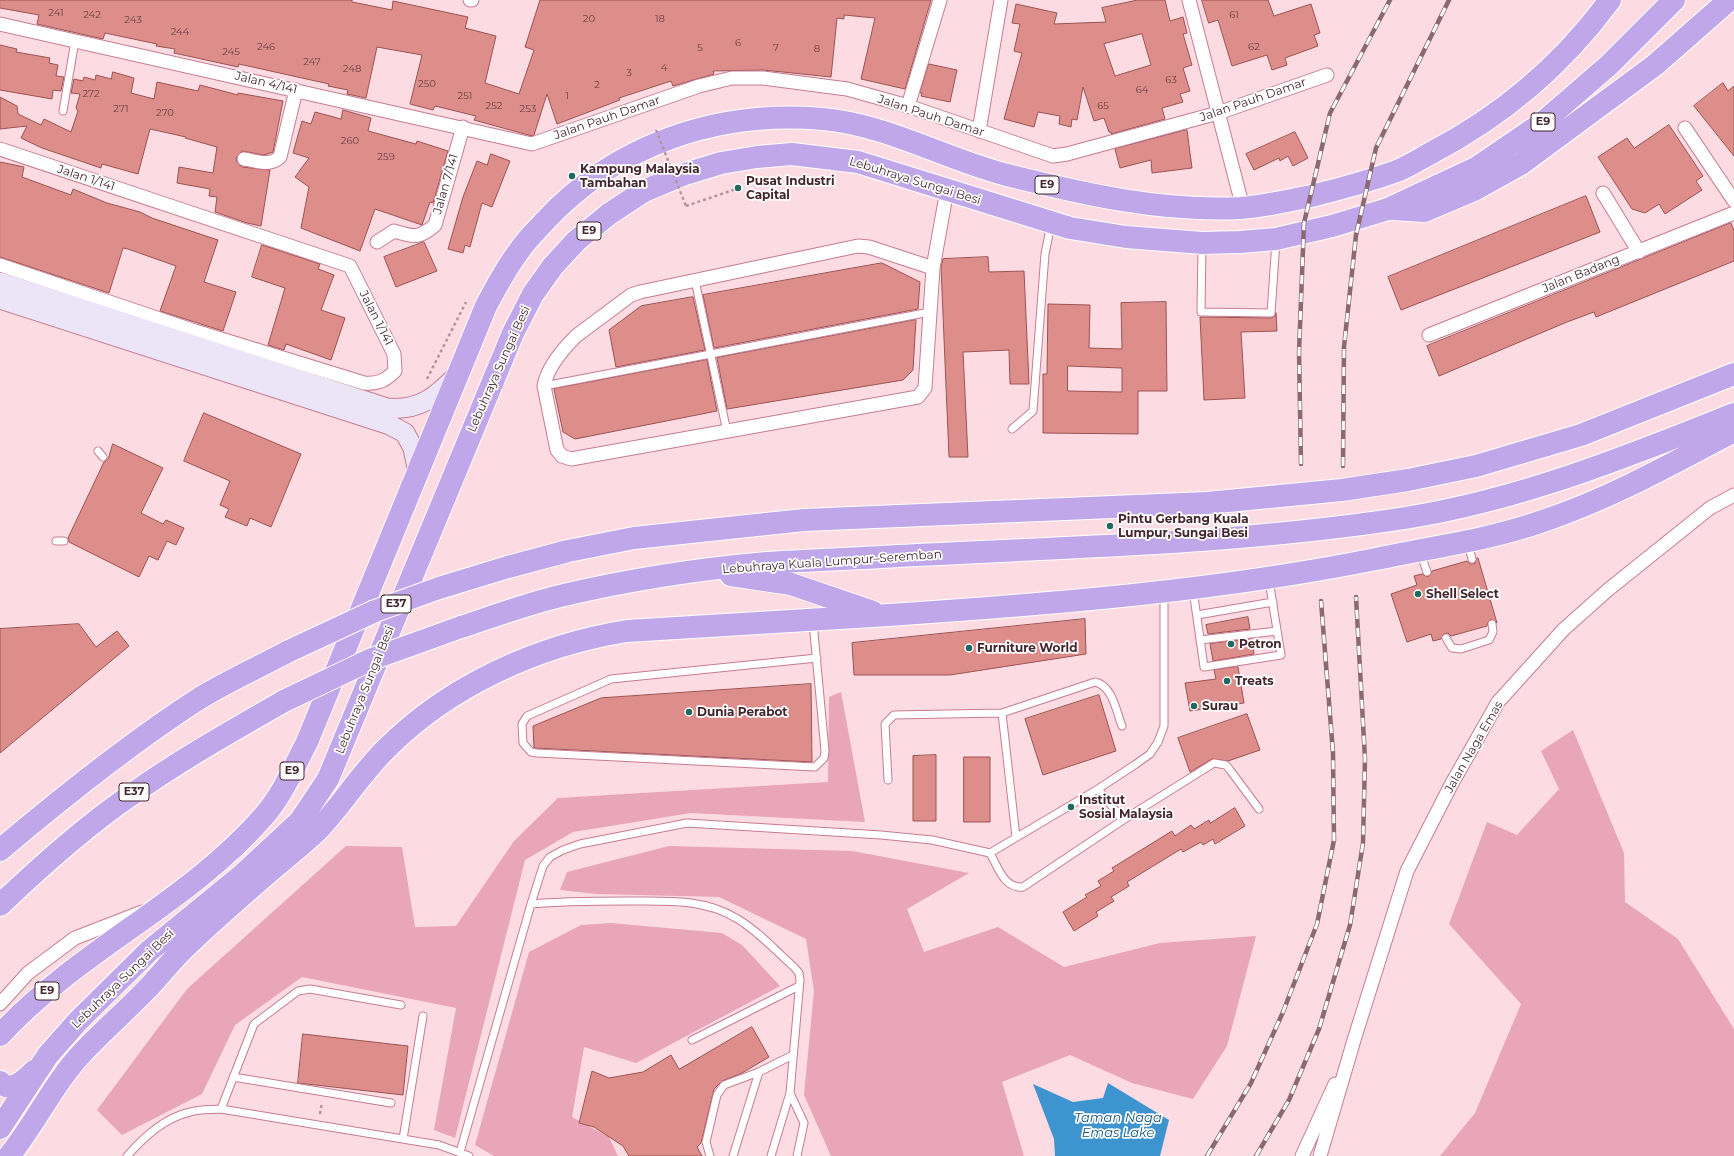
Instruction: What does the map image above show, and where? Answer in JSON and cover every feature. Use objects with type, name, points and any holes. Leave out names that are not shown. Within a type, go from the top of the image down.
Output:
[{"type":"highway","name":"E9","points":[[0,1035],[17,1016],[71,972],[214,865],[240,842],[264,816],[288,780],[307,742],[486,306],[520,249],[552,214],[584,184],[626,157],[664,140],[708,126],[774,118],[831,120],[868,126],[1002,174],[1083,194],[1189,208],[1243,208],[1289,201],[1342,189],[1399,170],[1458,139],[1509,104],[1564,56],[1592,24],[1610,0]]},
{"type":"highway","name":"Lebuhraya Sungai Besi","points":[[0,1128],[48,1055],[78,1021],[148,951],[242,875],[300,821],[328,779],[513,333],[533,294],[553,266],[576,241],[609,214],[644,191],[682,175],[721,163],[757,156],[792,154],[858,162],[1070,228],[1126,237],[1202,243],[1276,239],[1332,226],[1388,209],[1476,168],[1542,123],[1609,65],[1674,0]]},
{"type":"highway","points":[[1388,209],[1424,211],[1476,189],[1521,164],[1655,65],[1729,0]]},
{"type":"highway","name":"E37","points":[[0,850],[111,761],[156,728],[202,698],[289,651],[375,611],[439,588],[508,567],[568,551],[634,538],[804,520],[1207,503],[1342,490],[1401,481],[1476,466],[1581,435],[1734,374]]},
{"type":"highway","name":"Lebuhraya Kuala Lumpur–Seremban","points":[[0,905],[69,843],[130,795],[205,747],[284,702],[372,659],[461,626],[560,596],[639,580],[766,563],[1222,539],[1332,528],[1408,517],[1482,502],[1560,480],[1635,454],[1734,414]]},
{"type":"highway","points":[[9,1156],[20,1143],[51,1094],[82,1052],[121,1016],[190,943],[317,830],[366,770],[388,747],[417,722],[444,702],[486,678],[531,657],[565,644],[627,631],[813,621],[1022,606],[1193,588],[1269,578],[1322,570],[1420,550],[1470,550],[1506,533],[1576,509],[1734,431]]},
{"type":"highway","points":[[703,571],[791,584],[882,615]]},
{"type":"highway","points":[[0,1082],[2,1084],[14,1086],[26,1080],[48,1055]]},
{"type":"street","points":[[908,106],[940,0]]},
{"type":"street","points":[[979,131],[1001,0]]},
{"type":"street","points":[[1189,0],[1243,208]]},
{"type":"street","name":"Jalan 4/141","points":[[0,24],[532,144]]},
{"type":"street","name":"Jalan Pauh Damar","points":[[532,144],[699,86],[732,78],[763,78],[846,89],[908,106],[1053,156],[1066,154],[1218,113],[1327,75]]},
{"type":"street","points":[[244,158],[267,163],[274,162],[280,157],[296,90]]},
{"type":"street","name":"Jalan 7/141","points":[[377,242],[394,231],[412,237],[425,234],[435,224],[462,127]]},
{"type":"street","points":[[1685,128],[1734,201]]},
{"type":"street","name":"Jalan 1/141","points":[[0,149],[350,266],[394,354],[395,371],[387,380],[375,384],[364,383],[195,331],[0,265]]},
{"type":"street","points":[[933,268],[869,247],[858,246],[631,295],[569,343],[545,377],[544,386],[557,450],[562,456],[571,459],[918,397],[925,388],[933,268],[947,190]]},
{"type":"street","points":[[1603,192],[1639,252]]},
{"type":"street","name":"Jalan Badang","points":[[1428,335],[1734,213]]},
{"type":"street","points":[[0,282],[387,408],[402,409],[416,406],[432,398],[459,374]]},
{"type":"street","points":[[0,299],[390,425],[405,433],[413,448],[418,473]]},
{"type":"street","name":"Jalan Naga Emas","points":[[1320,1156],[1354,1040],[1407,872],[1451,785],[1498,702],[1564,629],[1603,594],[1710,508],[1734,495]]},
{"type":"street","points":[[0,1004],[28,973],[75,938],[163,904]]},
{"type":"street","name":"Jalan Naga Emas","points":[[1302,1156],[1354,1040]]},
{"type":"lane","points":[[63,111],[74,41]]},
{"type":"lane","points":[[1012,428],[1033,411],[1045,254],[1051,223]]},
{"type":"lane","points":[[1202,243],[1201,312],[1271,313],[1276,239]]},
{"type":"lane","points":[[695,280],[727,432]]},
{"type":"lane","points":[[544,386],[930,312]]},
{"type":"lane","points":[[98,451],[103,457]]},
{"type":"lane","points":[[1420,550],[1427,572]]},
{"type":"lane","points":[[1193,588],[1204,667],[1281,655],[1269,578]]},
{"type":"lane","points":[[460,1152],[531,904],[543,866],[550,857],[562,850],[587,843],[687,823],[932,840],[990,853],[1098,789],[1150,754],[1158,742],[1164,726],[1164,591]]},
{"type":"lane","points":[[1197,615],[1272,602]]},
{"type":"lane","points":[[813,621],[817,658],[825,751],[824,758],[815,767],[808,768],[537,753],[531,752],[523,743],[522,724],[527,716],[609,680],[817,658]]},
{"type":"lane","points":[[1446,638],[1449,646],[1452,648],[1461,649],[1473,646],[1489,640],[1493,632],[1492,624]]},
{"type":"lane","points":[[1200,640],[1277,631]]},
{"type":"lane","points":[[888,780],[885,724],[894,715],[1002,713],[1095,682],[1101,684],[1109,692],[1122,726]]},
{"type":"lane","points":[[1002,713],[1016,837]]},
{"type":"lane","points":[[990,853],[1005,880],[1016,888],[1023,887],[1123,820],[1214,763],[1220,763],[1230,770],[1259,810]]},
{"type":"lane","points":[[1098,789],[1123,820]]},
{"type":"lane","points":[[531,904],[572,901],[668,901],[692,903],[714,908],[736,918],[794,967],[799,973],[799,986],[790,1093],[771,1156]]},
{"type":"lane","points":[[692,1040],[799,986]]},
{"type":"lane","points":[[221,1109],[254,1024],[302,989],[310,989],[401,1005]]},
{"type":"lane","points":[[403,1139],[423,1016]]},
{"type":"lane","points":[[710,1156],[706,1142],[719,1091],[727,1084],[758,1072],[793,1055]]},
{"type":"lane","points":[[733,1156],[758,1072]]},
{"type":"lane","points":[[233,1077],[391,1103]]},
{"type":"lane","points":[[790,1093],[804,1123],[798,1156]]},
{"type":"lane","points":[[127,1156],[154,1129],[168,1121],[190,1112],[221,1109],[439,1145],[470,1156]]},
{"type":"path","points":[[656,130],[686,206],[736,189]]},
{"type":"shaded area","points":[[841,692],[865,822],[691,813],[573,832],[525,860],[455,1138],[434,1130],[456,1008],[302,977],[235,1025],[202,1094],[122,1135],[97,1110],[187,989],[346,846],[402,847],[415,927],[456,926],[514,841],[558,798],[828,782],[829,697]]},
{"type":"shaded area","points":[[1573,730],[1624,853],[1625,902],[1678,939],[1734,1029],[1734,1156],[1440,1156],[1475,1113],[1521,1004],[1449,924],[1487,822],[1517,835],[1559,789],[1541,751]]},
{"type":"shaded area","points":[[669,846],[852,851],[969,873],[907,909],[924,952],[998,927],[1064,967],[1160,943],[1256,936],[1227,1046],[1193,1099],[1132,1083],[1070,1055],[1002,1082],[1024,1156],[831,1156],[804,1095],[814,991],[806,939],[719,897],[597,894],[560,890],[567,872]]},
{"type":"shaded area","points":[[611,923],[722,933],[742,945],[780,986],[636,1063],[584,1047],[572,1117],[609,1137],[618,1156],[494,1156],[475,1145],[529,952],[581,925]]},
{"type":"water","name":"Taman Naga Emas Lake","points":[[1108,1083],[1169,1120],[1160,1156],[1055,1156],[1054,1139],[1033,1084],[1073,1102],[1103,1098]]},
{"type":"building","points":[[0,0],[352,0],[352,2],[392,10],[393,1],[468,17],[465,28],[496,36],[485,83],[519,94],[534,50],[525,47],[540,0],[931,0],[905,89],[861,79],[875,18],[844,15],[844,19],[837,18],[831,77],[763,70],[713,71],[714,74],[673,86],[671,81],[619,98],[620,100],[557,124],[547,94],[534,135],[532,136],[474,120],[476,116],[435,106],[433,110],[410,104],[422,55],[377,47],[366,98],[347,94],[348,90],[328,86],[329,84],[239,64],[238,67],[174,53],[175,49],[156,46],[157,44],[105,33],[103,39],[37,24],[39,15],[0,8]]},
{"type":"building","points":[[1138,0],[1165,0],[1170,21],[1183,17],[1187,33],[1183,34],[1192,65],[1183,68],[1190,91],[1180,94],[1183,102],[1162,108],[1165,119],[1111,134],[1104,118],[1094,121],[1083,87],[1077,120],[1072,119],[1071,127],[1059,124],[1060,116],[1038,112],[1034,127],[1004,119],[1022,53],[1014,51],[1020,24],[1012,23],[1016,4],[1057,13],[1054,24],[1106,22],[1102,8]],"holes":[[[1142,34],[1151,65],[1115,76],[1104,44]]]},
{"type":"building","points":[[1202,0],[1268,0],[1274,16],[1311,4],[1320,33],[1314,35],[1318,46],[1285,58],[1287,65],[1272,70],[1267,55],[1232,66],[1218,20],[1209,23]]},
{"type":"building","points":[[0,45],[17,49],[16,52],[50,58],[49,63],[58,65],[56,76],[64,77],[61,91],[53,90],[52,99],[0,90]]},
{"type":"building","points":[[929,64],[957,70],[950,102],[921,96],[922,93],[920,93]]},
{"type":"building","points":[[113,72],[134,78],[131,93],[154,99],[157,82],[198,91],[200,85],[238,95],[238,93],[283,101],[273,152],[264,155],[242,151],[236,158],[237,162],[242,167],[270,170],[261,226],[247,223],[215,212],[217,197],[209,196],[210,189],[177,183],[179,167],[213,173],[217,147],[185,138],[186,137],[150,129],[138,174],[102,164],[101,168],[42,148],[21,138],[27,126],[0,129],[0,97],[17,106],[18,114],[41,125],[44,119],[71,132],[78,111],[76,108],[80,94],[71,93],[74,79],[83,81],[84,77],[95,80],[96,75],[111,79]]},
{"type":"building","points":[[1723,83],[1728,91],[1734,86],[1734,156],[1694,106]]},
{"type":"building","points":[[343,110],[371,118],[368,131],[416,144],[417,141],[448,151],[433,203],[430,202],[422,225],[375,209],[360,251],[301,228],[309,187],[295,177],[309,158],[293,153],[302,121],[311,124],[315,112],[341,119]]},
{"type":"building","points":[[1669,125],[1703,176],[1696,181],[1702,190],[1665,214],[1659,204],[1645,213],[1632,209],[1598,157],[1627,138],[1634,148]]},
{"type":"building","points":[[1187,130],[1192,168],[1152,173],[1151,160],[1120,168],[1115,149]]},
{"type":"building","points":[[1295,132],[1308,158],[1293,166],[1288,156],[1280,161],[1279,158],[1254,170],[1246,154]]},
{"type":"building","points":[[491,154],[510,161],[492,207],[482,203],[470,247],[465,245],[463,253],[448,249],[463,197],[477,161],[487,165]]},
{"type":"building","points":[[0,162],[24,167],[22,177],[71,195],[73,189],[107,203],[140,212],[152,218],[218,240],[204,282],[236,292],[223,331],[160,311],[176,266],[128,249],[123,248],[109,293],[0,257]]},
{"type":"building","points":[[1586,196],[1600,232],[1401,310],[1388,277]]},
{"type":"building","points":[[1731,223],[1734,231],[1734,261],[1596,317],[1594,312],[1567,322],[1439,376],[1427,346]]},
{"type":"building","points":[[424,242],[437,271],[396,287],[384,257]]},
{"type":"building","points":[[262,245],[320,264],[318,269],[334,275],[321,310],[345,318],[331,360],[286,344],[284,350],[268,345],[285,288],[252,277]]},
{"type":"building","points":[[988,257],[989,272],[1024,271],[1029,384],[1010,384],[1009,350],[963,352],[968,457],[949,457],[941,267],[943,259]]},
{"type":"building","points":[[882,263],[920,282],[918,309],[714,348],[703,295]]},
{"type":"building","points":[[693,297],[705,350],[616,367],[609,330],[641,306]]},
{"type":"building","points":[[1166,302],[1167,391],[1138,391],[1138,434],[1043,433],[1043,374],[1047,374],[1048,304],[1090,305],[1089,348],[1122,349],[1121,303]],"holes":[[[1068,366],[1122,368],[1122,392],[1068,391]]]},
{"type":"building","points":[[1276,313],[1277,331],[1241,332],[1245,398],[1204,400],[1200,317],[1271,318],[1275,316]]},
{"type":"building","points":[[916,320],[913,370],[903,380],[727,409],[717,358]]},
{"type":"building","points":[[707,360],[717,411],[575,439],[563,432],[554,389]]},
{"type":"building","points":[[204,413],[301,454],[271,527],[250,518],[247,526],[225,517],[229,509],[220,505],[230,481],[184,461]]},
{"type":"building","points":[[113,444],[163,468],[141,513],[163,524],[166,520],[184,528],[176,545],[167,541],[158,560],[149,556],[139,577],[69,542],[68,538],[104,462],[108,459]]},
{"type":"building","points":[[1477,558],[1497,623],[1491,619],[1487,626],[1451,636],[1448,633],[1444,634],[1441,639],[1433,641],[1431,634],[1407,642],[1391,594],[1417,585],[1414,576],[1422,574],[1428,577],[1432,571],[1467,561],[1470,564],[1474,564]]},
{"type":"building","points":[[1248,617],[1250,629],[1208,634],[1206,625]]},
{"type":"building","name":"Furniture World","points":[[1085,619],[1086,654],[950,675],[854,675],[852,643]]},
{"type":"building","points":[[79,624],[96,647],[117,631],[129,646],[0,753],[0,629]]},
{"type":"building","points":[[1252,639],[1254,654],[1213,661],[1210,644]]},
{"type":"building","points":[[1238,667],[1244,703],[1190,711],[1185,683],[1216,679],[1214,670]]},
{"type":"building","name":"Dunia Perabot","points":[[811,684],[812,762],[534,748],[533,726],[601,698]]},
{"type":"building","points":[[1099,695],[1116,751],[1043,775],[1025,719]]},
{"type":"building","points":[[1247,714],[1260,750],[1228,761],[1212,759],[1190,772],[1178,738]]},
{"type":"building","points":[[936,755],[936,821],[913,821],[913,756]]},
{"type":"building","points":[[964,757],[990,757],[990,822],[964,822]]},
{"type":"building","points":[[1235,808],[1245,826],[1215,844],[1213,839],[1203,845],[1201,842],[1183,852],[1181,849],[1127,882],[1129,886],[1111,897],[1114,901],[1096,912],[1098,916],[1074,931],[1063,912],[1087,897],[1085,895],[1101,886],[1098,881],[1114,871],[1112,868],[1172,831],[1175,836],[1191,825],[1194,829],[1209,820],[1210,823]]},
{"type":"building","points":[[752,1027],[769,1057],[742,1073],[722,1081],[714,1089],[701,1143],[697,1147],[702,1156],[629,1156],[623,1146],[594,1127],[579,1123],[592,1071],[609,1078],[643,1072],[671,1055],[679,1069]]},
{"type":"building","points":[[303,1034],[408,1046],[403,1095],[298,1083]]},
{"type":"railway","points":[[1301,464],[1299,352],[1304,223],[1330,113],[1390,0]]},
{"type":"railway","points":[[1343,466],[1344,347],[1356,235],[1376,148],[1449,0]]},
{"type":"railway","points":[[1256,1156],[1289,1100],[1319,1029],[1350,925],[1363,843],[1365,759],[1356,597]]},
{"type":"railway","points":[[1207,1156],[1251,1083],[1283,1012],[1317,924],[1334,840],[1333,753],[1321,601]]},
{"type":"place","name":"Kampung Malaysia Tambahan","points":[[572,176]]},
{"type":"place","name":"Pusat Industri Capital","points":[[738,188]]},
{"type":"place","name":"Pintu Gerbang Kuala Lumpur, Sungai Besi","points":[[1110,526]]},
{"type":"place","name":"Shell Select","points":[[1418,594]]},
{"type":"place","name":"Petron","points":[[1231,644]]},
{"type":"place","name":"Furniture World","points":[[969,648]]},
{"type":"place","name":"Treats","points":[[1227,681]]},
{"type":"place","name":"Surau","points":[[1194,706]]},
{"type":"place","name":"Dunia Perabot","points":[[689,712]]},
{"type":"place","name":"Institut Sosial Malaysia","points":[[1071,807]]}]
